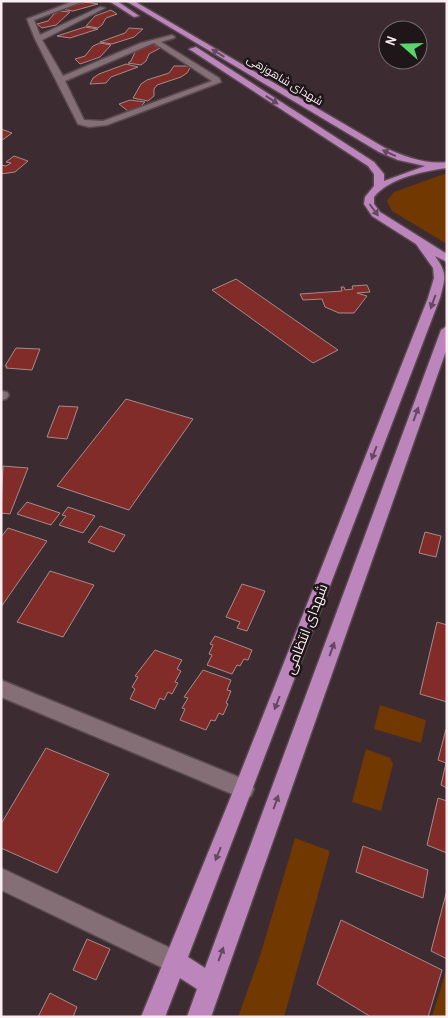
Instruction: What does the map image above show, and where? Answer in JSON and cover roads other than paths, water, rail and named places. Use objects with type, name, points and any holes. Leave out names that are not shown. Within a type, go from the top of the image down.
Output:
[{"type":"main road","points":[[112,1],[143,20]]},
{"type":"main road","name":"شهدای شاهوزهی","points":[[129,1],[382,150],[401,158],[435,166]]},
{"type":"main road","name":"شهدای شاهوزهی","points":[[168,25],[156,27],[371,164],[379,174],[379,186]]},
{"type":"main road","points":[[447,165],[435,166],[379,186],[370,194],[369,204],[371,209],[382,219],[447,258]]},
{"type":"main road","name":"شهدای انتظامی","points":[[153,1017],[244,789],[440,278],[438,268],[420,242]]},
{"type":"main road","points":[[199,1017],[447,330]]},
{"type":"main road","points":[[356,499],[383,506]]},
{"type":"main road","points":[[175,962],[210,984]]},
{"type":"street","points":[[81,1],[30,19],[81,122],[96,125],[217,82],[155,41]]},
{"type":"street","points":[[38,38],[102,8]]},
{"type":"street","points":[[61,80],[143,44],[172,36]]},
{"type":"street","points":[[1,688],[244,789]]},
{"type":"street","points":[[1,879],[175,962]]}]
